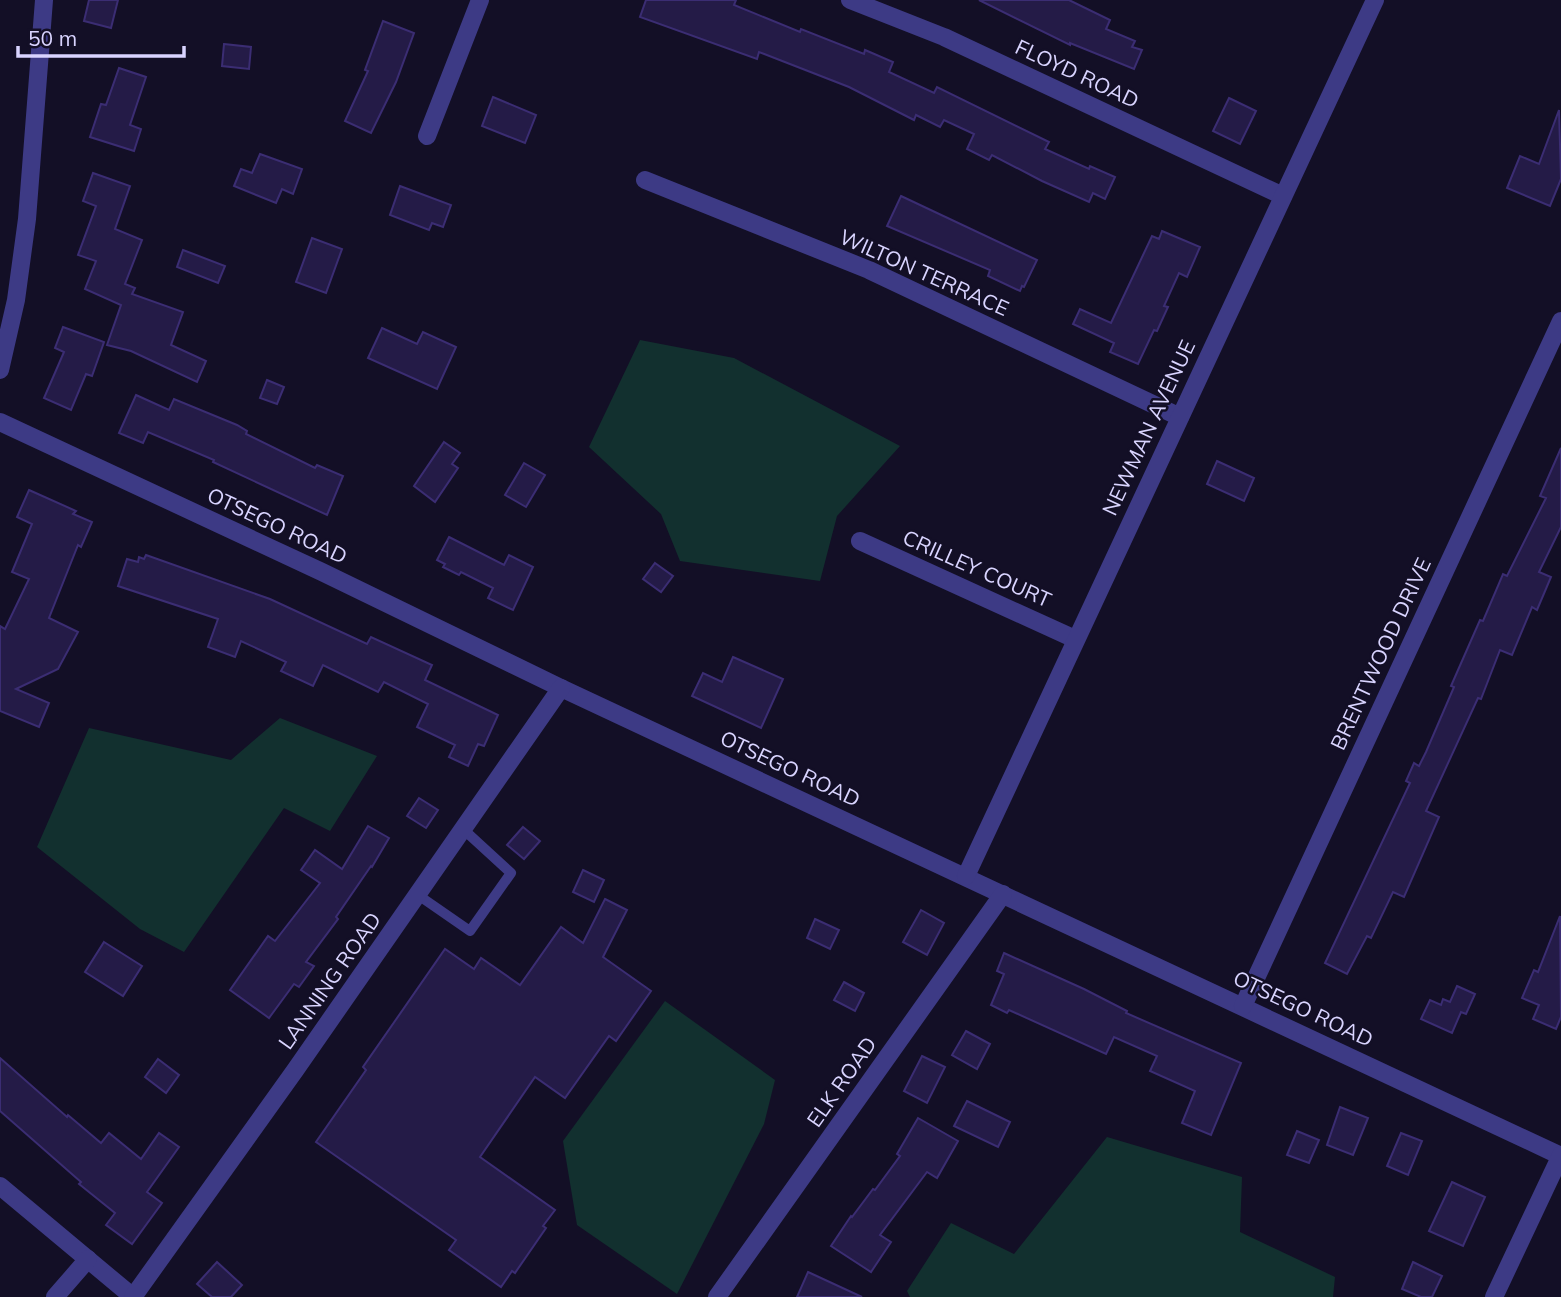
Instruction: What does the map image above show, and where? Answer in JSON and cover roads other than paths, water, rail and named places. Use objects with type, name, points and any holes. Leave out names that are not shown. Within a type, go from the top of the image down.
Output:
[{"type":"street","points":[[0,370],[16,300],[27,219],[44,0]]},
{"type":"street","points":[[427,136],[480,0]]},
{"type":"street","name":"FLOYD ROAD","points":[[850,0],[944,37],[1283,196]]},
{"type":"street","name":"NEWMAN AVENUE","points":[[966,876],[1375,0]]},
{"type":"street","name":"WILTON TERRACE","points":[[645,180],[869,270],[1180,417]]},
{"type":"street","points":[[0,289],[16,300]]},
{"type":"street","name":"BRENTWOOD DRIVE","points":[[1243,1006],[1561,321]]},
{"type":"street","name":"OTSEGO ROAD","points":[[0,422],[1561,1156]]},
{"type":"street","name":"CRILLEY COURT","points":[[860,541],[1075,639]]},
{"type":"street","name":"LANNING ROAD","points":[[133,1297],[561,688]]},
{"type":"street","name":"ELK ROAD","points":[[717,1297],[1003,894]]},
{"type":"street","points":[[1494,1297],[1561,1156]]},
{"type":"street","points":[[0,1186],[133,1297]]},
{"type":"street","points":[[55,1297],[88,1259]]},
{"type":"lane","points":[[418,895],[470,931],[511,873],[463,829]]}]
